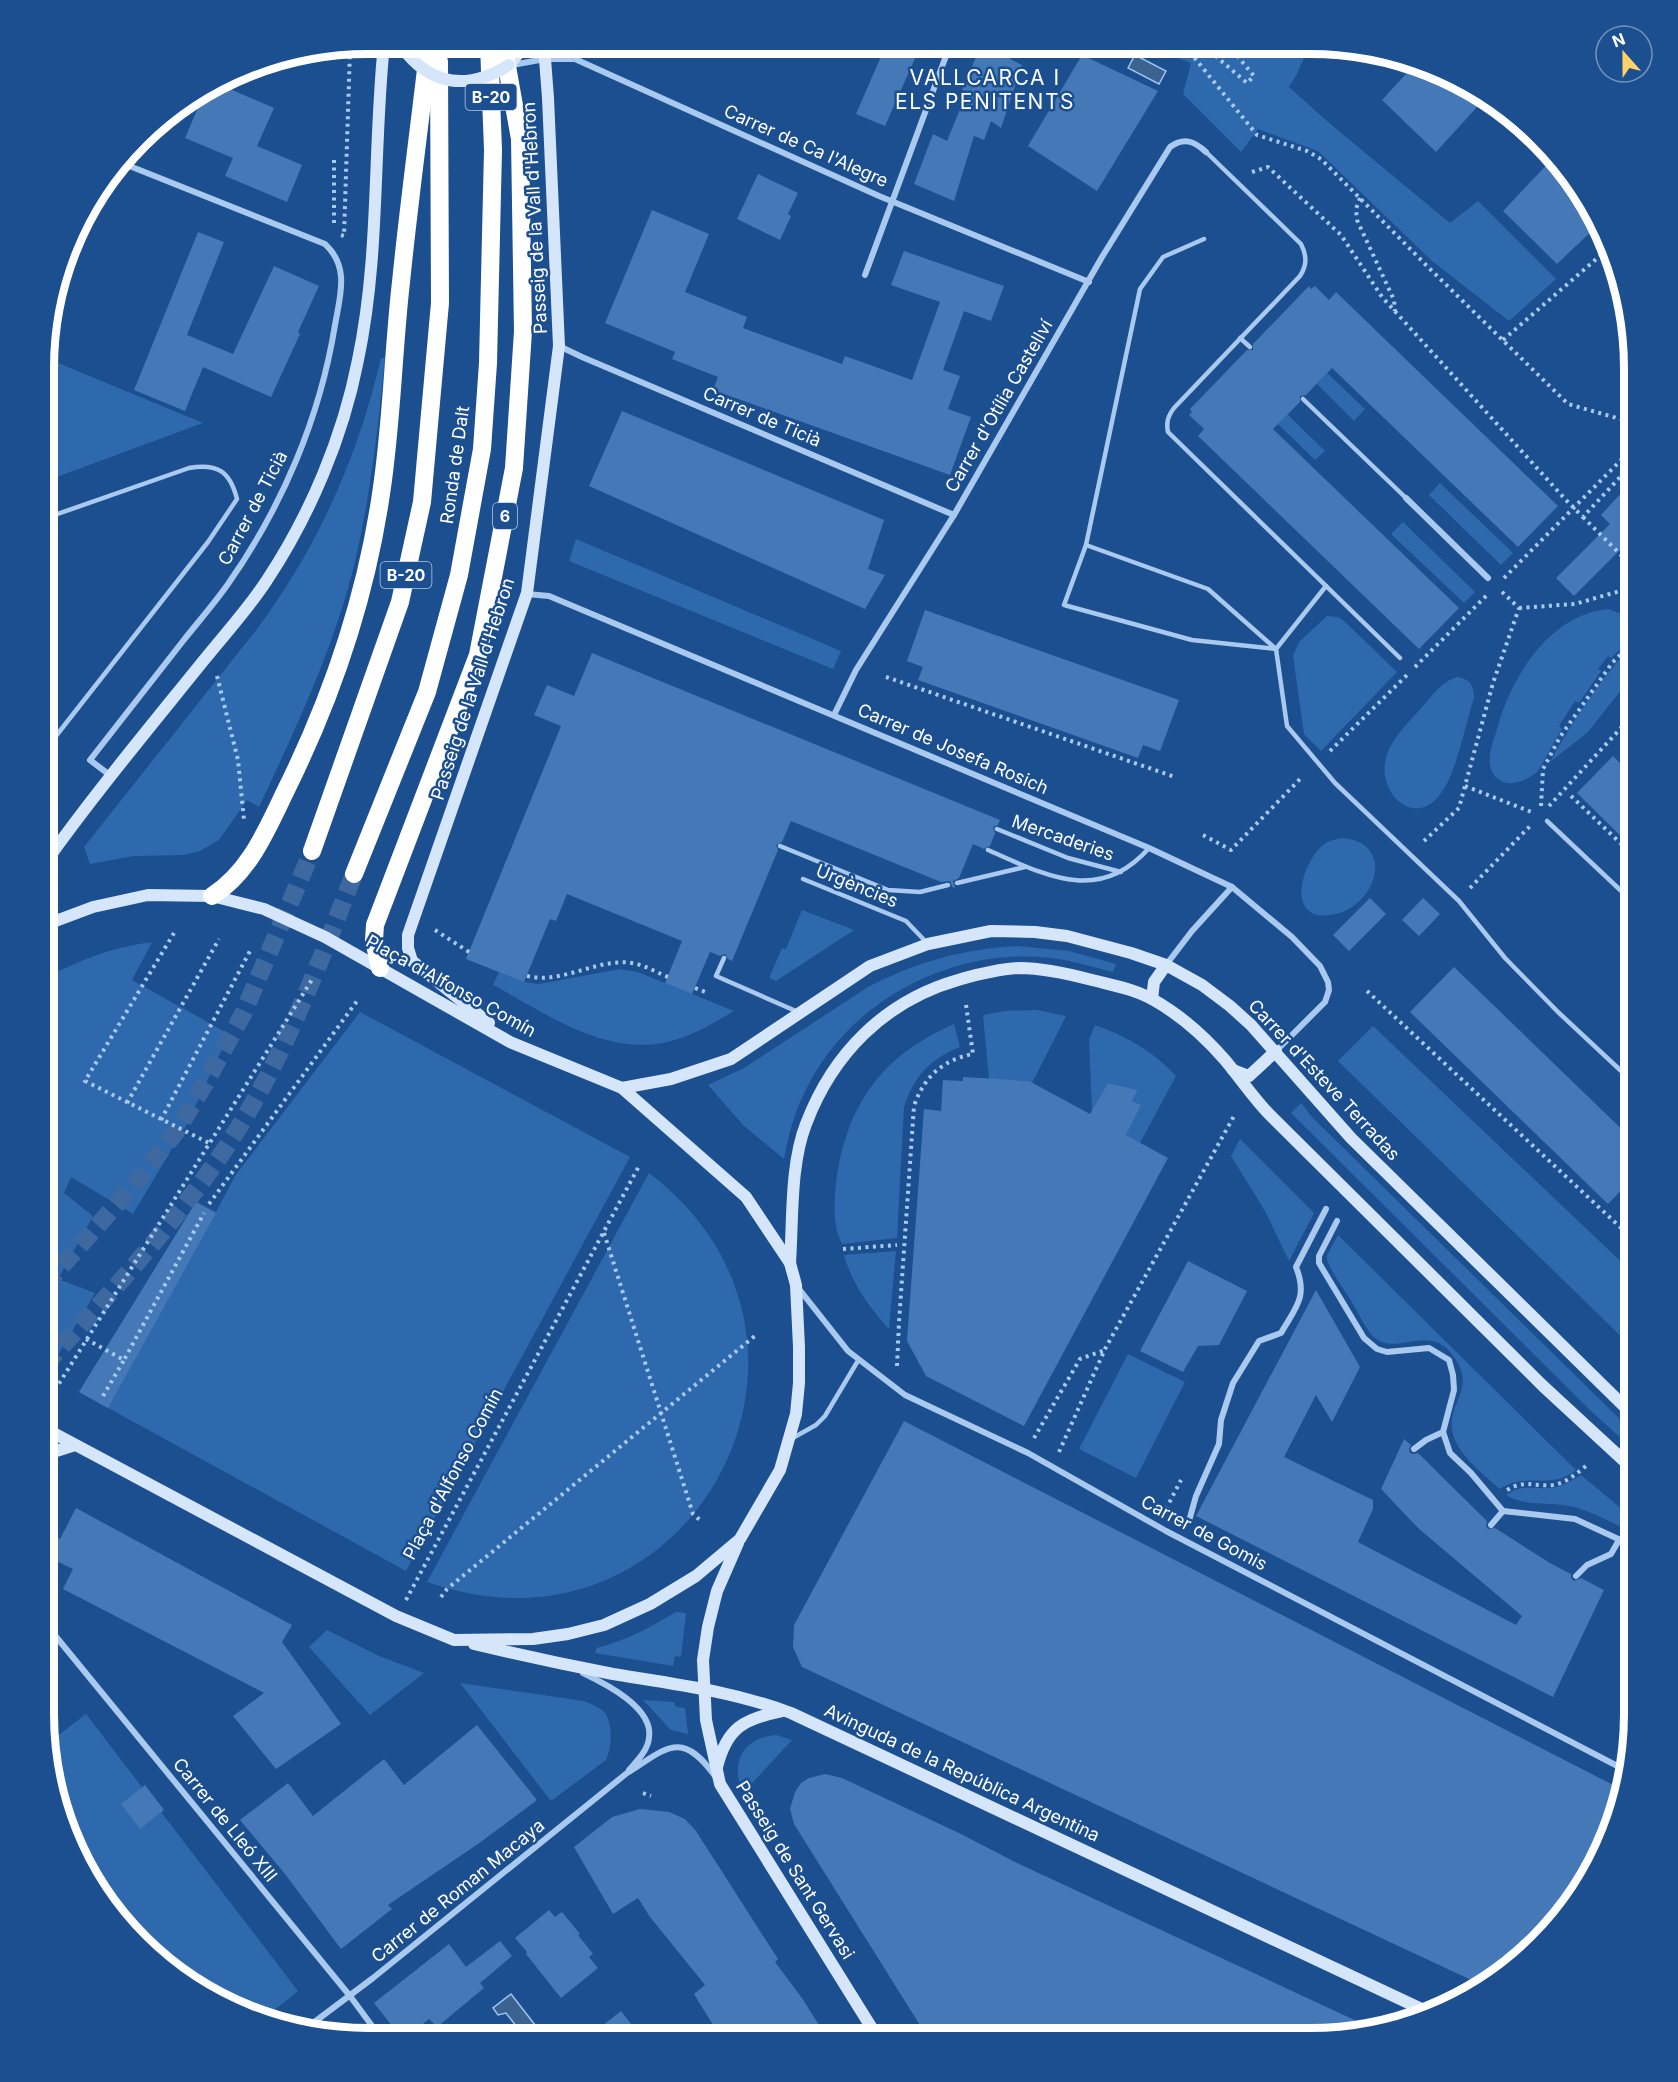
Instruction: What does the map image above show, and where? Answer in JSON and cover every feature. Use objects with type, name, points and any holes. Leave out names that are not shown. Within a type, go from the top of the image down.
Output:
[{"type":"highway","points":[[212,896],[233,879],[255,852],[294,775],[340,662],[363,583],[381,496],[400,283],[428,54]]},
{"type":"highway","name":"Ronda de Dalt","points":[[312,851],[400,602],[422,502],[440,303],[439,54]]},
{"type":"highway","name":"Ronda de Dalt","points":[[354,874],[427,692],[459,575],[482,449],[488,363],[493,150],[489,54]]},
{"type":"highway","name":"6","points":[[380,968],[374,940],[375,925],[478,655],[514,468],[523,331],[519,140],[505,54]]},
{"type":"street","points":[[54,851],[266,582],[295,535],[335,439],[358,361],[369,296],[383,54]]},
{"type":"street","points":[[407,54],[424,71],[448,80],[483,78],[512,62],[518,54]]},
{"type":"street","name":"Passeig de la Vall d'Hebron","points":[[510,1042],[412,961],[408,948],[408,935],[527,594],[559,346],[549,105],[544,54]]},
{"type":"street","points":[[865,275],[947,54]]},
{"type":"street","name":"Carrer de Ca l'Alegre","points":[[512,62],[575,59],[893,201],[1089,282]]},
{"type":"street","name":"Carrer d'Otília Castellví","points":[[834,715],[856,670],[954,515],[1170,147],[1183,141],[1190,141],[1206,152]]},
{"type":"street","name":"Carrer de Ticià","points":[[111,776],[90,760],[228,584],[257,540],[293,469],[320,395],[333,337],[341,277],[338,259],[325,244],[128,166]]},
{"type":"street","name":"Carrer de Ticià","points":[[559,346],[954,515]]},
{"type":"street","points":[[1406,498],[1488,578]]},
{"type":"street","name":"Carrer de Josefa Rosich","points":[[527,594],[549,596],[1149,848],[1232,887],[1292,937],[1320,966],[1328,982],[1329,990],[1325,1002],[1276,1051]]},
{"type":"street","points":[[1152,999],[1154,982],[1166,965],[1192,931],[1232,887]]},
{"type":"street","name":"Plaça d'Alfonso Comín","points":[[54,921],[116,901],[148,895],[212,896],[264,909],[325,937],[510,1042],[622,1088],[746,1197],[790,1263],[796,1285],[799,1383],[796,1414],[780,1470],[740,1539],[696,1576],[650,1604],[604,1625],[568,1634],[533,1639],[454,1640],[396,1616],[54,1433]]},
{"type":"street","name":"Carrer d'Esteve Terradas","points":[[622,1088],[671,1079],[731,1059],[870,966],[928,944],[991,932],[1035,932],[1097,943],[1166,965],[1216,994],[1276,1051],[1351,1138],[1624,1406]]},
{"type":"street","points":[[790,1263],[798,1155],[805,1127],[827,1079],[841,1059],[883,1017],[903,1002],[940,985],[982,972],[1032,969],[1120,987],[1152,999],[1193,1029],[1232,1069],[1248,1091],[1313,1158],[1543,1386],[1624,1461]]},
{"type":"street","points":[[1232,1069],[1250,1076],[1276,1051]]},
{"type":"street","points":[[1189,1521],[1196,1496],[1220,1444],[1221,1420],[1233,1383],[1259,1341],[1281,1333],[1300,1300],[1303,1283],[1296,1267],[1326,1209]]},
{"type":"street","points":[[1337,1221],[1319,1256],[1319,1263],[1364,1338],[1377,1349],[1387,1352],[1429,1348],[1449,1360],[1454,1375],[1454,1390],[1443,1432],[1450,1453],[1503,1511],[1575,1519],[1624,1542]]},
{"type":"street","name":"Carrer de Gomis","points":[[796,1285],[848,1351],[905,1395],[1028,1453],[1166,1531],[1619,1767]]},
{"type":"street","points":[[1414,1449],[1443,1432]]},
{"type":"street","points":[[54,1452],[75,1445]]},
{"type":"street","points":[[1491,1525],[1503,1511]]},
{"type":"street","name":"Passeig de Sant Gervasi","points":[[740,1539],[717,1591],[703,1660],[706,1720],[720,1784],[872,2028]]},
{"type":"street","points":[[1576,1576],[1587,1564],[1611,1554],[1619,1540]]},
{"type":"street","name":"Carrer de Lleó XIII","points":[[54,1634],[350,1996],[374,2028]]},
{"type":"street","name":"Avinguda de la República Argentina","points":[[454,1640],[569,1666],[703,1688],[742,1697],[784,1711],[1419,2008]]},
{"type":"street","name":"Carrer de Roman Macaya","points":[[569,1666],[620,1693],[646,1718],[650,1729],[650,1740],[627,1773]]},
{"type":"street","points":[[716,1768],[722,1747],[733,1732],[748,1721],[784,1711]]},
{"type":"street","name":"Carrer de Roman Macaya","points":[[314,2023],[627,1773],[662,1751],[672,1747],[685,1747],[694,1751],[720,1784]]},
{"type":"lane","points":[[1206,152],[1301,244],[1305,252],[1305,269],[1168,415],[1168,432],[1401,658]]},
{"type":"lane","points":[[1204,239],[1163,257],[1140,289],[1086,544],[1064,605],[1192,640],[1276,650]]},
{"type":"lane","points":[[1240,338],[1250,348]]},
{"type":"lane","points":[[1303,399],[1406,498]]},
{"type":"lane","points":[[54,515],[189,468],[203,466],[218,469],[227,475],[234,486],[237,499],[208,542],[54,739]]},
{"type":"lane","points":[[1086,544],[1208,589],[1276,650],[1287,726],[1335,783],[1459,901],[1504,958],[1624,1074]]},
{"type":"lane","points":[[1276,650],[1326,586]]},
{"type":"lane","points":[[1547,821],[1624,894]]},
{"type":"lane","name":"Mercaderies","points":[[997,829],[1068,858],[1121,872]]},
{"type":"lane","points":[[780,846],[888,890],[920,892],[948,885]]},
{"type":"lane","points":[[988,850],[1047,876],[1092,880],[1121,872],[1136,862],[1149,848]]},
{"type":"lane","points":[[957,883],[1026,867]]},
{"type":"lane","name":"Urgències","points":[[803,879],[906,921],[928,944]]},
{"type":"lane","points":[[724,958],[716,976],[800,1013]]},
{"type":"lane","points":[[789,1441],[816,1425],[825,1416],[859,1359]]},
{"type":"path","points":[[1191,54],[1257,135],[1307,151],[1321,159],[1568,404],[1624,420]]},
{"type":"path","points":[[1213,54],[1247,83],[1254,76],[1236,54]]},
{"type":"path","points":[[344,236],[350,55]]},
{"type":"path","points":[[334,160],[334,225]]},
{"type":"path","points":[[1251,173],[1268,167],[1341,235],[1382,297],[1395,312],[1574,508],[1624,558]]},
{"type":"path","points":[[1360,198],[1356,209],[1357,220],[1394,300],[1395,312]]},
{"type":"path","points":[[1503,340],[1602,254]]},
{"type":"path","points":[[1329,752],[1624,457]]},
{"type":"path","points":[[1583,517],[1624,473]]},
{"type":"path","points":[[1496,586],[1520,608],[1575,604],[1624,590]]},
{"type":"path","points":[[1424,841],[1459,808],[1493,683],[1520,608]]},
{"type":"path","points":[[1540,816],[1543,769],[1560,737],[1612,663],[1624,651]]},
{"type":"path","points":[[216,672],[238,760],[244,820]]},
{"type":"path","points":[[886,677],[1175,777]]},
{"type":"path","points":[[1470,888],[1624,727]]},
{"type":"path","points":[[1203,836],[1231,850],[1302,777]]},
{"type":"path","points":[[1465,786],[1540,816],[1547,821]]},
{"type":"path","points":[[1571,796],[1624,846]]},
{"type":"path","points":[[435,930],[469,952]]},
{"type":"path","points":[[174,933],[85,1081],[209,1143]]},
{"type":"path","points":[[127,1103],[219,939]]},
{"type":"path","points":[[161,1120],[251,949]]},
{"type":"path","points":[[527,976],[545,978],[621,963],[637,964],[668,977]]},
{"type":"path","points":[[55,1390],[313,978]]},
{"type":"path","points":[[1367,991],[1624,1231]]},
{"type":"path","points":[[209,1204],[357,1001]]},
{"type":"path","points":[[897,1366],[898,1322],[914,1106],[927,1079],[939,1068],[949,1061],[973,1054],[966,1005]]},
{"type":"path","points":[[1058,1455],[1105,1350],[1234,1116]]},
{"type":"path","name":"Plaça d'Alfonso Comín","points":[[396,1616],[639,1166]]},
{"type":"path","points":[[103,1396],[204,1213]]},
{"type":"path","points":[[604,1232],[693,1514],[700,1520]]},
{"type":"path","points":[[843,1249],[897,1245]]},
{"type":"path","points":[[441,1597],[447,1589],[756,1335]]},
{"type":"path","points":[[86,1339],[124,1360]]},
{"type":"path","points":[[1032,1442],[1080,1359],[1105,1350]]},
{"type":"path","points":[[1497,1502],[1503,1492],[1520,1484],[1556,1485],[1570,1479],[1586,1466]]},
{"type":"path","points":[[643,1793],[651,1796]]},
{"type":"shaded area","points":[[1168,54],[1306,54],[1289,87],[1450,223],[1478,201],[1556,279],[1509,321],[1432,261],[1318,151],[1258,129],[1241,152],[1183,94],[1191,63]]},
{"type":"shaded area","points":[[1135,55],[1166,71],[1159,84],[1128,68]]},
{"type":"shaded area","points":[[381,358],[385,358],[369,491],[353,570],[324,661],[259,807],[247,800],[219,840],[200,851],[183,855],[134,856],[90,864],[84,847],[257,629],[299,565],[317,533],[348,466]]},
{"type":"shaded area","points":[[54,361],[203,423],[54,478]]},
{"type":"shaded area","points":[[1327,373],[1365,409],[1354,421],[1317,384]]},
{"type":"shaded area","points":[[1287,414],[1325,451],[1315,460],[1278,424]]},
{"type":"shaded area","points":[[1440,483],[1513,553],[1501,565],[1429,495]]},
{"type":"shaded area","points":[[1403,522],[1475,592],[1464,603],[1391,534]]},
{"type":"shaded area","points":[[576,539],[841,651],[833,669],[569,561]]},
{"type":"shaded area","points":[[1608,609],[1624,617],[1624,646],[1611,658],[1608,656],[1598,669],[1601,671],[1579,703],[1575,701],[1559,726],[1562,729],[1537,772],[1516,782],[1500,781],[1491,768],[1491,751],[1503,709],[1512,689],[1536,652],[1551,636],[1568,623],[1587,614]]},
{"type":"shaded area","points":[[1327,616],[1343,620],[1397,672],[1321,751],[1304,734],[1293,656],[1299,642]]},
{"type":"shaded area","points":[[1623,655],[1624,686],[1588,732],[1550,762],[1588,700]]},
{"type":"shaded area","points":[[1458,677],[1466,679],[1470,684],[1474,698],[1450,777],[1438,797],[1428,805],[1418,808],[1408,807],[1399,802],[1387,783],[1385,771],[1388,751],[1402,730],[1435,693],[1448,681]]},
{"type":"shaded area","points":[[1343,838],[1359,842],[1370,851],[1375,862],[1375,874],[1362,899],[1350,908],[1336,914],[1316,915],[1306,908],[1302,899],[1307,867],[1319,849],[1328,842]]},
{"type":"shaded area","points":[[802,910],[854,930],[776,981],[769,978],[782,948],[786,949]]},
{"type":"shaded area","points":[[152,942],[132,980],[229,1034],[188,1122],[133,1214],[71,1177],[64,1193],[93,1216],[58,1279],[95,1293],[54,1362],[54,974],[122,947]]},
{"type":"shaded area","points":[[1017,946],[1069,951],[1116,964],[1113,972],[1051,958],[1005,957],[968,963],[933,974],[900,990],[869,1011],[842,1036],[820,1065],[796,1113],[784,1159],[743,1125],[708,1085],[744,1068],[868,987],[886,978],[940,958],[978,950]]},
{"type":"shaded area","points":[[620,969],[638,972],[734,1011],[700,1030],[673,1041],[640,1045],[617,1043],[574,1029],[493,985],[499,972],[524,982],[539,984]]},
{"type":"shaded area","points":[[1037,1010],[1066,1016],[1032,1083],[989,1079],[983,1015],[1004,1011]]},
{"type":"shaded area","points":[[360,1012],[630,1157],[406,1571],[79,1392],[196,1202],[216,1212],[235,1176]]},
{"type":"shaded area","points":[[954,1024],[960,1047],[940,1057],[924,1070],[904,1107],[897,1238],[842,1244],[835,1220],[837,1176],[850,1125],[861,1103],[889,1066],[929,1036]]},
{"type":"shaded area","points":[[1095,1025],[1138,1045],[1176,1076],[1140,1143],[1126,1135],[1140,1105],[1132,1101],[1138,1090],[1108,1083],[1092,1112],[1089,1040]]},
{"type":"shaded area","points":[[1373,1026],[1624,1264],[1624,1339],[1338,1061]]},
{"type":"shaded area","points":[[1301,1103],[1312,1117],[1624,1423],[1624,1441],[1592,1412],[1291,1113]]},
{"type":"shaded area","points":[[1240,1139],[1314,1213],[1289,1261],[1265,1211],[1231,1156]]},
{"type":"shaded area","points":[[649,1173],[713,1242],[744,1320],[745,1400],[720,1475],[671,1537],[604,1581],[521,1598],[427,1582]]},
{"type":"shaded area","points":[[1338,1235],[1576,1470],[1557,1479],[1519,1481],[1500,1489],[1478,1470],[1464,1455],[1452,1430],[1454,1410],[1463,1385],[1459,1365],[1443,1345],[1434,1341],[1390,1344],[1372,1335],[1327,1260],[1327,1255]]},
{"type":"shaded area","points":[[896,1251],[889,1329],[862,1295],[844,1255]]},
{"type":"shaded area","points":[[1128,1354],[1185,1382],[1136,1478],[1079,1449]]},
{"type":"shaded area","points":[[1581,1475],[1624,1511],[1624,1528],[1574,1507],[1521,1501],[1506,1495],[1522,1488],[1549,1488],[1565,1484]]},
{"type":"shaded area","points":[[676,1612],[686,1613],[681,1657],[675,1656],[673,1666],[595,1653],[597,1648],[638,1633]]},
{"type":"shaded area","points":[[327,1630],[379,1656],[424,1673],[370,1715],[309,1647]]},
{"type":"shaded area","points":[[460,1683],[584,1701],[601,1709],[608,1718],[610,1730],[606,1760],[551,1801]]},
{"type":"shaded area","points":[[643,1700],[674,1702],[676,1707],[685,1708],[688,1734],[671,1730]]},
{"type":"shaded area","points":[[86,1714],[298,1991],[271,2012],[267,2011],[211,1986],[177,1963],[146,1936],[119,1905],[86,1853],[65,1795],[55,1738]]},
{"type":"shaded area","points":[[776,1735],[792,1740],[743,1793],[738,1772],[742,1754],[755,1741]]},
{"type":"shaded area","points":[[511,1994],[535,2025],[531,2028],[518,2028],[506,2013],[498,2015],[493,2008]]},
{"type":"building","points":[[882,54],[917,54],[885,126],[856,114]]},
{"type":"building","points":[[977,54],[1012,54],[1010,59],[1022,65],[1001,128],[991,121],[984,140],[974,136],[954,201],[914,184],[933,134],[947,141],[967,92],[962,90]]},
{"type":"building","points":[[1082,55],[1158,91],[1097,191],[1028,146]]},
{"type":"building","points":[[1409,70],[1449,86],[1480,104],[1436,152],[1382,100]]},
{"type":"building","points":[[227,87],[274,108],[257,146],[302,165],[287,202],[225,176],[233,158],[185,138],[200,103]]},
{"type":"building","points":[[1548,163],[1571,194],[1593,230],[1557,264],[1503,211]]},
{"type":"building","points":[[758,174],[798,193],[788,214],[791,216],[780,240],[737,219]]},
{"type":"building","points":[[652,210],[709,234],[685,292],[747,317],[743,328],[842,364],[845,356],[912,380],[940,302],[891,285],[904,251],[1004,286],[991,321],[964,311],[943,370],[960,376],[948,409],[971,417],[950,475],[713,390],[718,377],[672,359],[675,352],[605,323]]},
{"type":"building","points":[[198,232],[224,242],[187,335],[233,354],[274,266],[319,286],[271,397],[203,367],[185,411],[134,390]]},
{"type":"building","points":[[1309,286],[1311,289],[1315,286],[1329,300],[1336,292],[1558,506],[1518,547],[1332,368],[1306,395],[1300,396],[1300,402],[1273,429],[1459,608],[1419,649],[1198,436],[1204,429],[1189,415],[1192,412],[1190,409],[1247,350],[1253,350],[1253,344]]},
{"type":"building","points":[[622,411],[884,520],[868,569],[885,575],[865,609],[589,486]]},
{"type":"building","points":[[1624,490],[1624,546],[1574,596],[1556,578],[1610,524],[1601,515]]},
{"type":"building","points":[[925,610],[1179,700],[1160,751],[1143,745],[1138,758],[918,680],[923,667],[907,661]]},
{"type":"building","points":[[592,653],[1000,820],[998,825],[993,827],[995,833],[990,846],[984,849],[973,844],[959,878],[953,881],[955,888],[952,887],[950,881],[941,882],[791,821],[782,842],[776,845],[778,850],[732,961],[725,954],[720,956],[710,952],[692,994],[665,983],[682,941],[567,894],[556,921],[550,919],[524,982],[466,959],[561,726],[534,715],[547,685],[574,696]]},
{"type":"building","points":[[1613,756],[1624,767],[1624,839],[1577,793]]},
{"type":"building","points":[[1370,898],[1386,914],[1349,951],[1333,935]]},
{"type":"building","points":[[1423,898],[1440,914],[1419,936],[1402,920]]},
{"type":"building","points":[[1454,967],[1624,1131],[1624,1187],[1608,1204],[1410,1012]]},
{"type":"building","points":[[963,1077],[1029,1081],[1090,1114],[1108,1083],[1138,1090],[1132,1101],[1141,1105],[1126,1135],[1168,1158],[1024,1426],[926,1376],[907,1341],[924,1109],[941,1111],[943,1080],[963,1081]]},
{"type":"building","points":[[196,1202],[216,1213],[108,1408],[79,1392]]},
{"type":"building","points":[[1188,1261],[1247,1291],[1219,1345],[1198,1346],[1183,1372],[1140,1351]]},
{"type":"building","points":[[1316,1290],[1360,1367],[1332,1422],[1316,1395],[1284,1457],[1373,1500],[1373,1509],[1358,1542],[1516,1625],[1522,1616],[1418,1528],[1381,1489],[1404,1439],[1411,1445],[1410,1453],[1418,1453],[1487,1521],[1488,1529],[1495,1528],[1571,1574],[1574,1581],[1581,1578],[1604,1590],[1553,1697],[1196,1516]]},
{"type":"building","points":[[904,1421],[1615,1786],[1592,1853],[1559,1905],[1517,1950],[1474,1981],[802,1667],[793,1647],[794,1625]]},
{"type":"building","points":[[76,1508],[292,1625],[282,1642],[341,1724],[276,1769],[233,1716],[264,1693],[63,1589],[73,1569],[54,1560],[54,1536],[60,1539]]},
{"type":"building","points":[[477,1725],[537,1800],[478,1844],[388,1905],[392,1909],[341,1949],[285,1874],[240,1820],[288,1783],[313,1816],[384,1759],[404,1785]]},
{"type":"building","points":[[825,1774],[842,1778],[1017,1863],[1362,2023],[1310,2028],[922,2028],[794,1824],[790,1809],[795,1792],[801,1783],[809,1778]]},
{"type":"building","points":[[145,1785],[164,1810],[140,1829],[121,1804]]},
{"type":"building","points":[[640,1809],[669,1812],[685,1819],[696,1831],[778,1959],[775,1962],[821,2028],[715,2028],[694,1994],[705,1985],[650,1917],[638,1898],[613,1914],[574,1847],[612,1817]]},
{"type":"building","points":[[549,1910],[555,1917],[562,1912],[593,1954],[589,1957],[598,1968],[561,1998],[515,1938]]},
{"type":"building","points":[[500,1941],[512,1956],[480,1983],[484,1988],[437,2027],[429,2019],[418,2028],[414,2025],[410,2028],[394,2028],[374,2003],[449,1944],[466,1967]]},
{"type":"building","points":[[621,2011],[634,2028],[600,2028]]},
{"type":"tunnel","points":[[54,1275],[132,1187],[176,1132],[243,1014],[312,851]]},
{"type":"tunnel","points":[[54,1355],[174,1218],[237,1131],[293,1024],[354,874]]},
{"type":"district","name":"VALLCARCA I ELS PENITENTS","points":[[985,90]]}]
